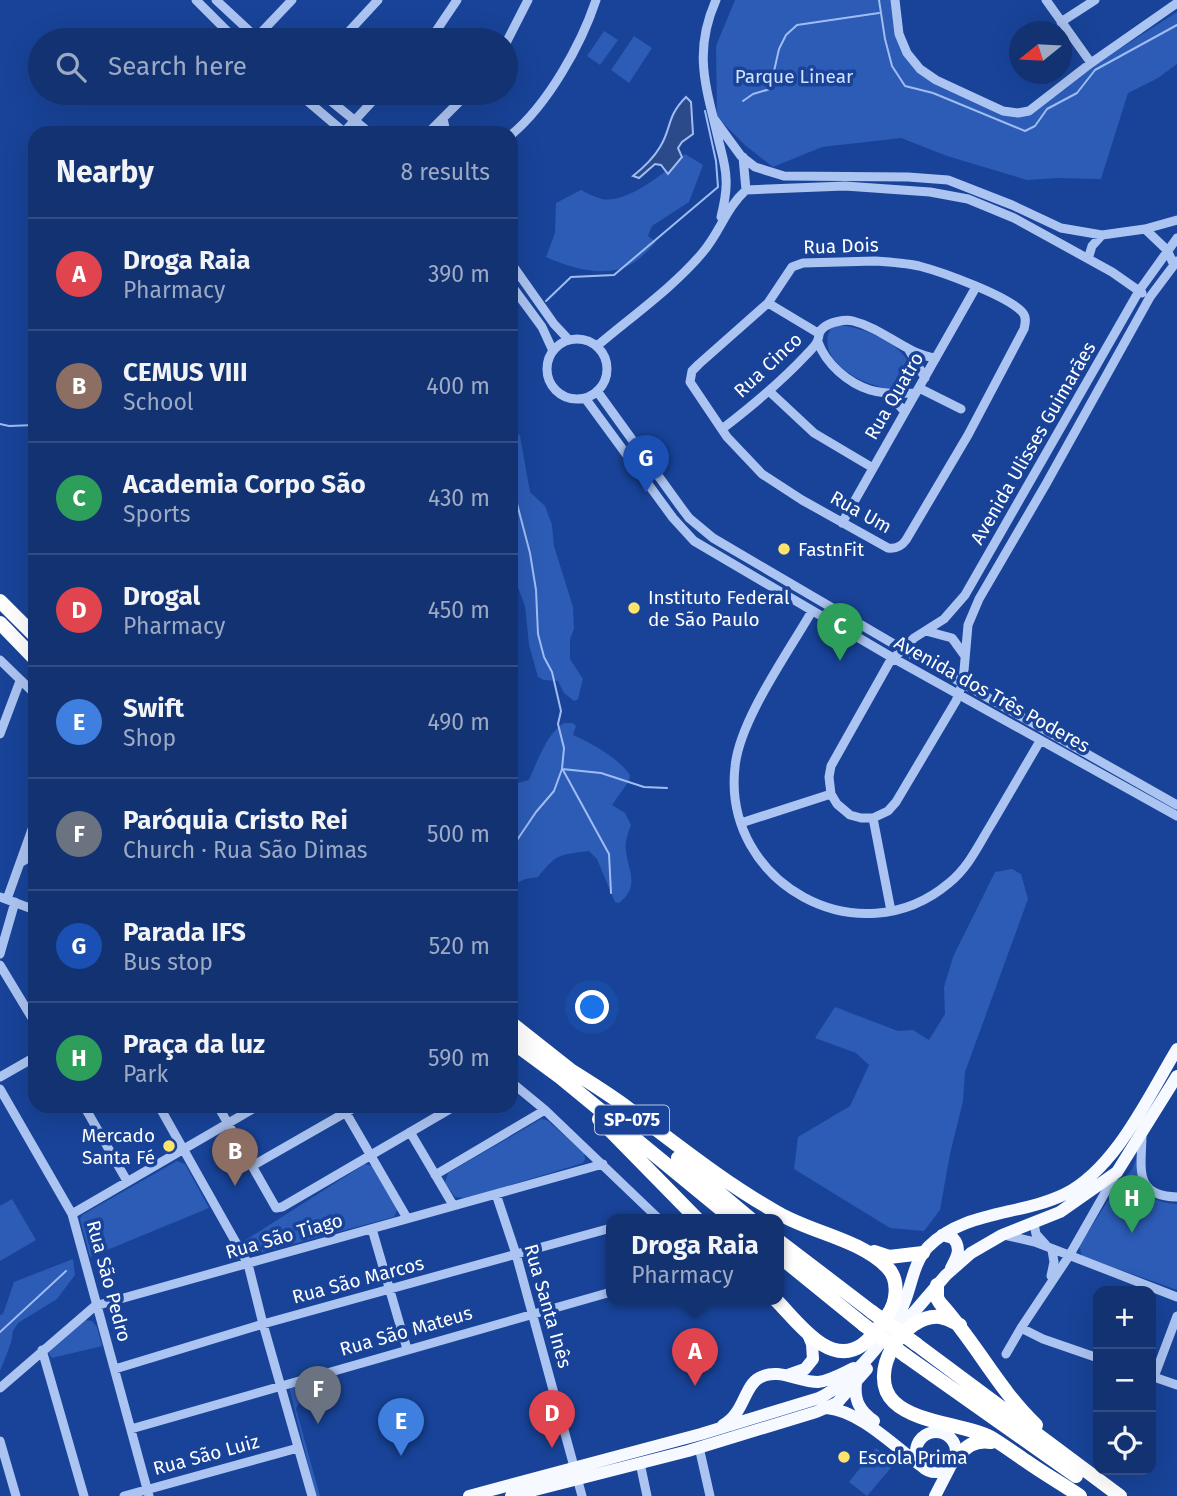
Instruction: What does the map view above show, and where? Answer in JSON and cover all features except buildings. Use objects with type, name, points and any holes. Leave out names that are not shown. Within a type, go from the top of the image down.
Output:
[{"type":"highway","points":[[0,601],[28,629]]},
{"type":"highway","points":[[0,623],[28,652]]},
{"type":"highway","name":"SP-075","points":[[518,1029],[727,1214]]},
{"type":"highway","name":"SP-075","points":[[518,1045],[564,1072],[744,1214]]},
{"type":"highway","points":[[564,1072],[693,1214]]},
{"type":"highway","points":[[564,1072],[628,1108],[722,1179],[778,1214]]},
{"type":"highway","points":[[781,1305],[821,1345],[841,1351],[851,1350],[866,1342],[892,1308],[895,1290],[890,1271],[877,1259],[784,1217]]},
{"type":"highway","points":[[839,1240],[889,1257],[923,1252]]},
{"type":"highway","points":[[784,1245],[1120,1496]]},
{"type":"highway","points":[[784,1260],[906,1356],[1106,1496]]},
{"type":"highway","points":[[932,1290],[1018,1406],[1086,1472]]},
{"type":"highway","points":[[960,1325],[947,1318],[937,1317],[919,1321],[909,1327],[888,1354],[884,1383],[887,1393],[908,1411],[983,1434],[1080,1496]]},
{"type":"highway","points":[[952,1463],[968,1445],[975,1442],[988,1441],[1005,1447]]},
{"type":"main road","points":[[1034,1224],[1038,1212],[1061,1203],[1086,1187],[1113,1152],[1177,1049]]},
{"type":"main road","points":[[469,1496],[640,1463],[770,1427],[836,1403],[856,1383],[932,1290],[971,1253],[1074,1204],[1117,1172],[1177,1076]]},
{"type":"main road","points":[[513,1496],[829,1393],[841,1386],[861,1365],[894,1323],[923,1252],[942,1235],[970,1222],[1063,1195],[1093,1175]]},
{"type":"main road","points":[[942,1235],[953,1238],[958,1245],[950,1272]]},
{"type":"main road","points":[[785,1375],[805,1368],[813,1359],[812,1344],[807,1332]]},
{"type":"main road","points":[[715,1429],[731,1420],[750,1386],[759,1377],[775,1374],[817,1382],[861,1365]]},
{"type":"main road","points":[[856,1383],[857,1403],[865,1415],[897,1439],[909,1441],[935,1432],[948,1436],[955,1447],[952,1463],[935,1496]]},
{"type":"main road","points":[[747,1395],[748,1405],[755,1418],[770,1427]]},
{"type":"main road","points":[[827,1408],[839,1409],[858,1418],[925,1469],[936,1473],[952,1463]]},
{"type":"main road","points":[[923,1437],[916,1454],[933,1482],[928,1496]]},
{"type":"street","points":[[196,0],[224,28]]},
{"type":"street","points":[[216,0],[245,28]]},
{"type":"street","points":[[266,28],[292,0]]},
{"type":"street","points":[[352,28],[378,0]]},
{"type":"street","points":[[438,28],[457,0]]},
{"type":"street","points":[[514,28],[528,0]]},
{"type":"street","points":[[518,128],[530,117],[563,71],[590,20],[596,0]]},
{"type":"street","points":[[716,0],[706,27],[702,51],[704,77],[727,182],[720,224]]},
{"type":"street","points":[[895,0],[899,34],[907,53],[920,69],[936,80],[1003,111],[1018,113],[1029,111],[1091,63],[1177,3]]},
{"type":"street","points":[[1046,0],[1060,21]]},
{"type":"street","points":[[1063,21],[1095,0]]},
{"type":"street","points":[[1072,37],[1091,63]]},
{"type":"street","points":[[312,105],[338,126]]},
{"type":"street","points":[[336,105],[361,126]]},
{"type":"street","points":[[350,126],[368,105]]},
{"type":"street","points":[[435,126],[456,105]]},
{"type":"street","points":[[443,118],[445,126]]},
{"type":"street","points":[[714,119],[742,157],[755,167],[784,176],[948,180],[1061,228],[1102,236],[1145,229],[1177,220]]},
{"type":"street","points":[[722,155],[742,157]]},
{"type":"street","points":[[742,157],[746,190]]},
{"type":"street","points":[[597,346],[694,263],[733,203],[746,190],[845,186],[930,192],[968,200],[1014,218],[1112,272],[1150,297]]},
{"type":"street","points":[[1145,229],[1167,250],[1175,263]]},
{"type":"street","points":[[1088,259],[1092,246],[1102,236]]},
{"type":"street","name":"Avenida Ulisses Guimarães","points":[[892,658],[904,650],[914,638],[944,619],[965,595],[1139,291],[1177,238]]},
{"type":"street","name":"Rua Dois","points":[[690,376],[699,364],[768,303],[792,267],[803,263],[875,261],[918,266],[992,293],[1023,313],[1026,321]]},
{"type":"street","name":"Avenida Ulisses Guimarães","points":[[873,818],[888,811],[896,802],[958,695],[963,682],[968,625],[979,599],[1150,297],[1175,263]]},
{"type":"street","points":[[518,273],[554,324],[569,340]]},
{"type":"street","name":"Rua Quatro","points":[[842,523],[976,287]]},
{"type":"street","points":[[518,294],[542,327],[553,351]]},
{"type":"street","points":[[768,303],[818,337],[822,354],[849,379],[871,390],[889,394],[917,391],[961,409]]},
{"type":"street","name":"Rua Cinco","points":[[722,429],[769,391],[807,354],[824,326],[848,320],[875,328],[918,355],[936,358]]},
{"type":"street","name":"Rua Um","points":[[690,376],[693,389],[722,429],[749,461],[772,482],[888,548],[897,548],[904,544],[968,435],[1026,321]]},
{"type":"street","points":[[569,340],[589,341],[597,346],[603,354],[607,374],[597,391],[585,398],[567,397],[553,386],[547,368],[553,351],[569,340]]},
{"type":"street","name":"Rua Cinco","points":[[908,348],[925,377]]},
{"type":"street","points":[[807,354],[822,354]]},
{"type":"street","name":"Avenida dos Três Poderes","points":[[597,391],[680,506],[700,529],[904,650],[1177,804]]},
{"type":"street","points":[[769,391],[814,433],[873,468]]},
{"type":"street","points":[[889,394],[905,412]]},
{"type":"street","name":"Avenida dos Três Poderes","points":[[585,398],[684,531],[708,550],[892,658],[1177,816]]},
{"type":"street","points":[[812,611],[742,736],[734,779],[735,802],[750,844],[762,863],[794,893],[815,904],[861,914],[891,911],[929,897],[949,884],[965,867],[1041,741]]},
{"type":"street","points":[[926,631],[952,638],[966,657]]},
{"type":"street","points":[[891,911],[873,818],[861,818],[845,812],[831,794],[828,777],[831,766],[892,658]]},
{"type":"street","points":[[0,660],[28,688]]},
{"type":"street","points":[[0,734],[5,704],[20,681]]},
{"type":"street","points":[[741,824],[831,794]]},
{"type":"street","points":[[0,954],[8,899],[28,841]]},
{"type":"street","points":[[20,863],[28,858]]},
{"type":"street","points":[[8,899],[28,907]]},
{"type":"street","points":[[0,965],[28,1011]]},
{"type":"street","points":[[0,1077],[28,1061]]},
{"type":"street","points":[[518,1088],[654,1214]]},
{"type":"street","name":"Rua São Pedro","points":[[0,1089],[72,1214],[148,1493]]},
{"type":"street","points":[[435,1175],[545,1110]]},
{"type":"street","points":[[88,1113],[127,1181]]},
{"type":"street","points":[[163,1113],[248,1264],[312,1496]]},
{"type":"street","points":[[222,1113],[276,1208],[443,1113]]},
{"type":"street","points":[[72,1214],[245,1113]]},
{"type":"street","points":[[252,1166],[339,1113]]},
{"type":"street","points":[[346,1113],[407,1218]]},
{"type":"street","points":[[410,1132],[453,1206]]},
{"type":"street","points":[[1142,1132],[1141,1170],[1144,1185],[1149,1191],[1163,1197],[1177,1197]]},
{"type":"street","name":"Rua São Tiago","points":[[0,1388],[95,1306],[603,1164]]},
{"type":"street","points":[[1006,1354],[1069,1256],[1117,1172]]},
{"type":"street","name":"Rua Santa Inês","points":[[496,1194],[516,1254],[582,1496]]},
{"type":"street","points":[[1034,1224],[1036,1234],[1052,1250],[1054,1262],[1049,1284]]},
{"type":"street","points":[[372,1229],[407,1349]]},
{"type":"street","name":"Rua São Marcos","points":[[115,1369],[263,1324],[606,1229]]},
{"type":"street","points":[[1002,1236],[1022,1238],[1177,1297]]},
{"type":"street","name":"Rua São Mateus","points":[[131,1429],[606,1293]]},
{"type":"street","points":[[1156,1367],[1177,1315]]},
{"type":"street","points":[[1021,1328],[1042,1339],[1093,1356]]},
{"type":"street","points":[[42,1350],[84,1496]]},
{"type":"street","points":[[1156,1378],[1177,1385]]},
{"type":"street","points":[[0,1441],[16,1496]]},
{"type":"street","points":[[699,1447],[710,1496]]},
{"type":"street","name":"Rua São Luiz","points":[[124,1496],[148,1493],[298,1448]]},
{"type":"street","points":[[640,1463],[647,1496]]},
{"type":"green space","name":"Parque Linear","points":[[735,0],[893,0],[896,34],[918,69],[1017,115],[1065,84],[1072,84],[1072,80],[1177,12],[1177,64],[1158,78],[1128,93],[1101,179],[1027,180],[947,156],[901,138],[822,147],[773,167],[746,146],[717,117],[716,46]]},
{"type":"green space","points":[[604,31],[618,40],[600,65],[587,56]]},
{"type":"green space","points":[[634,36],[652,48],[629,83],[611,70]]},
{"type":"green space","points":[[685,154],[703,165],[689,202],[652,226],[648,236],[656,242],[636,261],[614,270],[591,271],[546,257],[555,233],[556,203],[581,190],[602,199],[623,196],[658,177]]},
{"type":"green space","points":[[840,325],[864,330],[897,348],[911,367],[915,378],[908,389],[896,390],[866,382],[839,365],[831,354],[827,341],[831,328]]},
{"type":"green space","points":[[518,434],[530,492],[545,506],[573,607],[574,629],[570,639],[570,659],[583,679],[578,699],[574,701],[564,693],[558,681],[538,677],[529,645],[525,606],[518,587]]},
{"type":"green space","points":[[564,723],[573,723],[576,726],[573,735],[612,757],[630,775],[629,781],[612,805],[625,813],[631,825],[626,841],[631,874],[630,888],[619,903],[615,902],[597,859],[589,851],[559,856],[538,877],[518,882],[518,783],[529,780],[539,757]]},
{"type":"green space","points":[[1012,869],[1021,874],[1028,899],[965,1072],[963,1101],[940,1210],[924,1231],[890,1228],[794,1169],[798,1137],[850,1106],[869,1065],[856,1053],[815,1038],[835,1007],[898,1031],[913,1030],[929,1040],[945,1014],[944,987],[953,957],[995,872]]},
{"type":"green space","points":[[541,1119],[547,1120],[584,1153],[583,1163],[467,1198],[455,1197],[445,1183],[448,1173]]},
{"type":"green space","points":[[1138,1154],[1145,1190],[1157,1200],[1177,1204],[1177,1290],[1082,1256],[1079,1246],[1120,1182],[1132,1170]]},
{"type":"green space","points":[[177,1161],[185,1164],[209,1208],[90,1257],[80,1219],[82,1215]]},
{"type":"green space","points":[[365,1164],[372,1166],[398,1208],[394,1217],[259,1253],[252,1252],[244,1241]]},
{"type":"green space","points":[[12,1199],[36,1240],[0,1261],[0,1206]]},
{"type":"green space","points":[[73,1259],[75,1275],[57,1299],[18,1323],[0,1371],[0,1315],[3,1314],[14,1282]]},
{"type":"green space","points":[[84,1320],[92,1321],[97,1327],[102,1346],[52,1358],[47,1351]]},
{"type":"green space","points":[[333,1375],[337,1391],[298,1404],[296,1409],[320,1496],[316,1496],[289,1387]]},
{"type":"green space","points":[[876,1448],[895,1463],[867,1496],[849,1482]]},
{"type":"shaded area","points":[[686,97],[691,102],[693,134],[678,148],[682,157],[668,174],[661,165],[655,164],[639,178],[633,176],[657,151],[675,111]]},
{"type":"waterway","points":[[879,0],[892,66],[905,86],[933,93],[1025,131],[1035,126],[1047,109],[1077,93],[1095,70],[1177,25]]},
{"type":"waterway","points":[[743,101],[753,94],[770,89],[779,49],[786,35],[797,25],[879,13]]},
{"type":"waterway","points":[[546,301],[571,277],[614,275],[718,187],[716,161],[705,111]]},
{"type":"waterway","points":[[0,424],[28,425]]},
{"type":"waterway","points":[[518,508],[536,590],[538,634],[544,657],[552,672],[561,711],[558,724],[564,748],[562,769],[554,791],[518,839]]},
{"type":"waterway","points":[[562,769],[601,773],[644,787],[667,788]]},
{"type":"waterway","points":[[563,770],[609,854],[611,893]]},
{"type":"waterway","points":[[0,1332],[66,1271]]},
{"type":"place","name":"Parada IFS","points":[[646,493]]},
{"type":"place","name":"FastnFit","points":[[784,549]]},
{"type":"place","name":"Instituto Federal de São Paulo","points":[[634,608]]},
{"type":"place","name":"Academia Corpo São","points":[[840,661]]},
{"type":"place","name":"Mercado Santa Fé","points":[[169,1146]]},
{"type":"place","name":"CEMUS VIII","points":[[235,1186]]},
{"type":"place","name":"Praça da luz","points":[[1132,1233]]},
{"type":"place","name":"Droga Raia","points":[[695,1386]]},
{"type":"place","name":"Paróquia Cristo Rei","points":[[318,1424]]},
{"type":"place","name":"Drogal","points":[[552,1448]]},
{"type":"place","name":"Swift","points":[[401,1456]]},
{"type":"place","name":"Escola Prima","points":[[844,1457]]}]
